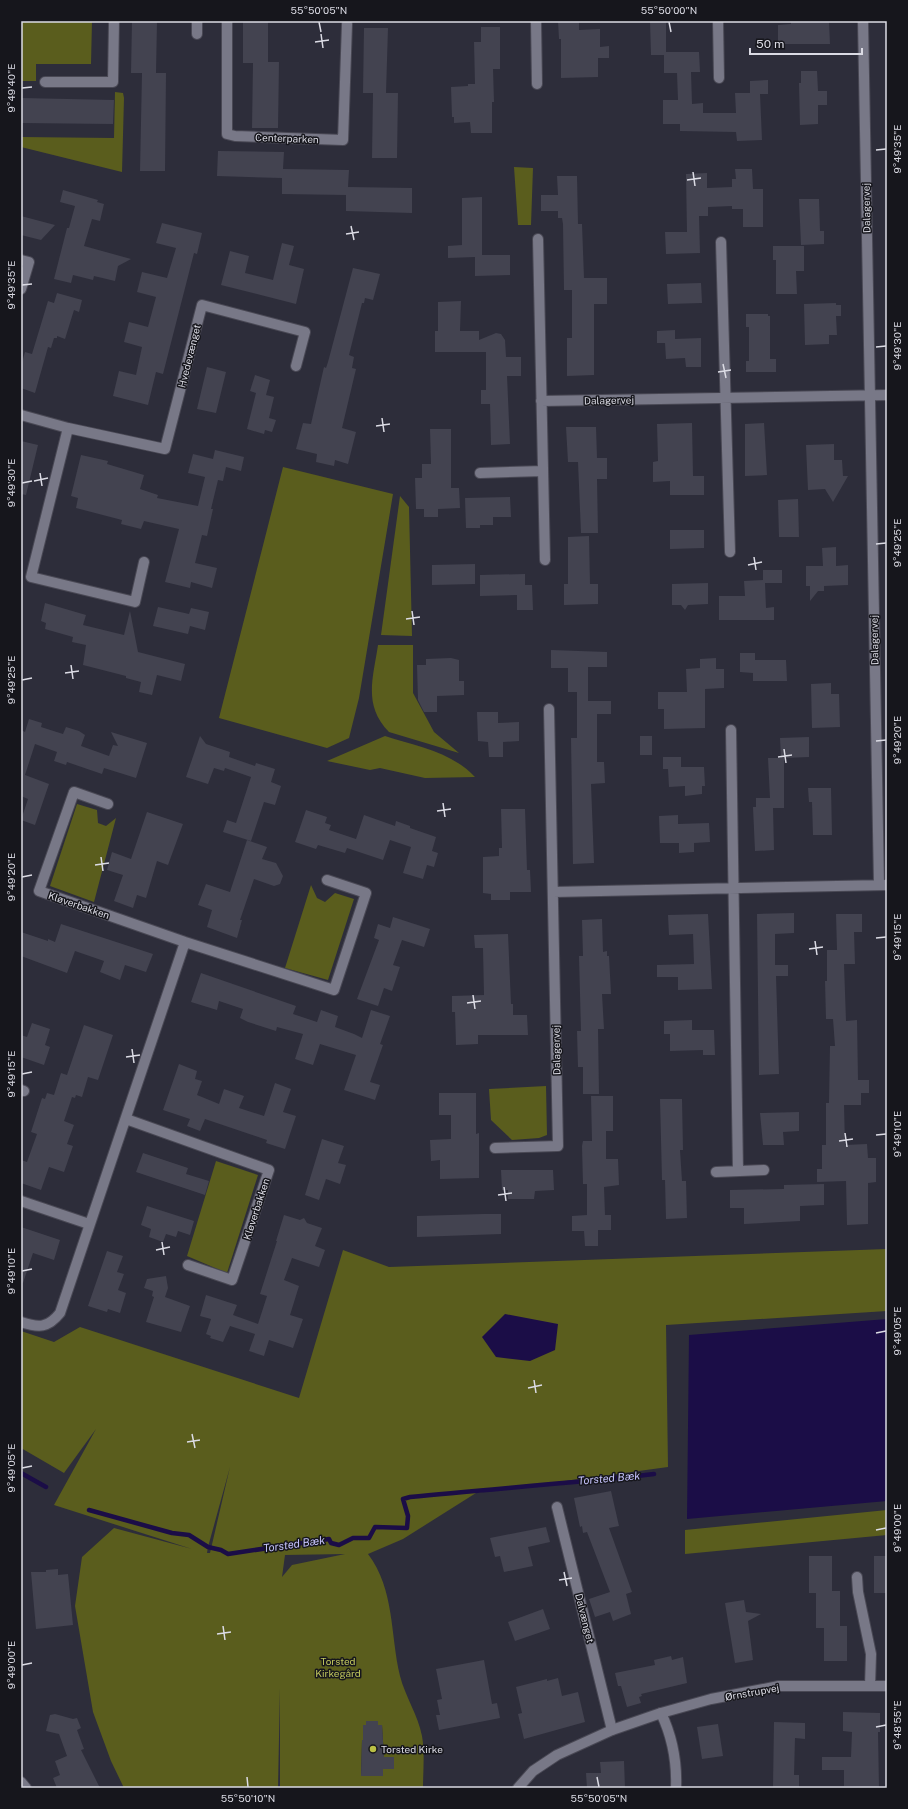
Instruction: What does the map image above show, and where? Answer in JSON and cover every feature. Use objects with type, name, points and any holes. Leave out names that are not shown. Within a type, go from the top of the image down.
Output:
[{"type":"street","points":[[45,82],[113,82],[114,21]]},
{"type":"street","points":[[197,21],[197,34]]},
{"type":"street","name":"Centerparken","points":[[227,21],[227,134],[235,136],[344,140],[347,24]]},
{"type":"street","points":[[536,21],[537,84]]},
{"type":"street","points":[[718,21],[719,78]]},
{"type":"street","name":"Dalagervej","points":[[553,892],[883,885],[869,395],[863,21]]},
{"type":"street","points":[[538,239],[545,560]]},
{"type":"street","points":[[721,242],[730,552]]},
{"type":"street","points":[[21,260],[29,262],[21,289]]},
{"type":"street","name":"Hvedevænget","points":[[21,415],[68,428],[165,449],[202,305],[305,332],[296,366]]},
{"type":"street","name":"Dalagervej","points":[[541,401],[887,395]]},
{"type":"street","points":[[68,428],[31,577],[135,602],[144,562]]},
{"type":"street","points":[[480,473],[543,471]]},
{"type":"street","name":"Dalagervej","points":[[495,1148],[558,1146],[549,710]]},
{"type":"street","points":[[731,730],[738,1171]]},
{"type":"street","name":"Kløverbakken","points":[[108,804],[74,792],[39,891],[185,942],[334,990],[366,893],[327,880]]},
{"type":"street","points":[[21,1322],[38,1327],[52,1322],[60,1313],[185,942]]},
{"type":"street","name":"Kløverbakken","points":[[126,1119],[269,1170],[232,1280],[188,1265]]},
{"type":"street","points":[[716,1172],[764,1170]]},
{"type":"street","points":[[21,1201],[90,1224]]},
{"type":"street","name":"Dalvænget","points":[[557,1507],[612,1730]]},
{"type":"street","points":[[857,1577],[858,1592],[871,1654],[870,1686]]},
{"type":"street","name":"Ørnstrupvej","points":[[518,1788],[533,1771],[557,1755],[612,1730],[661,1713],[711,1699],[778,1686],[887,1686]]},
{"type":"street","points":[[661,1713],[667,1726],[674,1755],[676,1788]]},
{"type":"street","points":[[21,1782],[26,1788]]},
{"type":"green space","points":[[21,21],[92,21],[91,64],[36,64],[36,81],[21,81]]},
{"type":"green space","points":[[115,92],[123,93],[124,98],[122,172],[21,147],[21,137],[114,138]]},
{"type":"green space","points":[[514,167],[533,168],[531,225],[518,225]]},
{"type":"green space","points":[[283,467],[393,494],[359,698],[349,738],[327,748],[219,718]]},
{"type":"green space","points":[[400,496],[409,507],[412,636],[381,635]]},
{"type":"green space","points":[[378,645],[413,645],[413,693],[434,732],[459,753],[389,732],[381,722],[373,702],[372,691],[372,680]]},
{"type":"green space","points":[[385,736],[433,751],[456,761],[475,777],[425,778],[380,768],[370,770],[327,761]]},
{"type":"green space","points":[[77,804],[97,810],[98,823],[106,826],[116,818],[94,902],[50,886]]},
{"type":"green space","points":[[311,885],[317,898],[325,902],[335,893],[354,899],[328,980],[285,968]]},
{"type":"green space","points":[[546,1086],[547,1135],[539,1138],[512,1140],[491,1120],[489,1089]]},
{"type":"green space","points":[[216,1161],[258,1175],[227,1273],[187,1256]]},
{"type":"green space","name":"Torsted Kirkegård","points":[[887,1249],[887,1311],[666,1325],[668,1467],[476,1493],[403,1539],[368,1554],[377,1568],[383,1582],[390,1613],[400,1676],[418,1721],[422,1736],[424,1755],[423,1788],[280,1788],[280,1688],[278,1788],[124,1788],[111,1761],[93,1712],[75,1606],[82,1557],[114,1528],[192,1549],[54,1505],[96,1429],[64,1473],[21,1448],[21,1331],[54,1342],[80,1327],[299,1398],[343,1250],[389,1267]],"holes":[[[230,1467],[210,1553],[207,1553],[208,1547]],[[345,1554],[292,1565],[282,1577],[285,1555]],[[366,1721],[378,1721],[378,1725],[382,1725],[384,1757],[394,1757],[394,1769],[383,1769],[361,1775],[363,1725],[366,1725]]]},
{"type":"green space","points":[[887,1510],[887,1535],[685,1554],[685,1530]]},
{"type":"shaded area","points":[[505,1314],[558,1324],[555,1350],[530,1361],[496,1357],[482,1337]]},
{"type":"shaded area","points":[[887,1319],[887,1501],[687,1519],[689,1335]]},
{"type":"building","points":[[132,21],[157,21],[156,73],[166,73],[165,171],[140,171],[142,73],[131,73]]},
{"type":"building","points":[[243,21],[268,21],[268,62],[279,62],[278,128],[252,128],[253,63],[243,63]]},
{"type":"building","points":[[558,21],[579,21],[579,30],[600,29],[600,47],[609,46],[609,58],[598,58],[598,77],[561,78],[561,39],[559,39]]},
{"type":"building","points":[[650,21],[666,21],[666,52],[699,52],[700,72],[691,72],[692,104],[703,103],[703,113],[736,113],[735,93],[750,93],[750,81],[768,80],[768,94],[760,94],[762,140],[737,141],[736,132],[680,131],[680,124],[663,124],[663,100],[678,100],[677,73],[664,73],[664,55],[651,55]]},
{"type":"building","points":[[791,21],[829,21],[830,44],[778,44],[778,25],[791,24]]},
{"type":"building","points":[[481,27],[500,27],[500,69],[493,69],[494,102],[492,102],[492,133],[471,133],[470,122],[454,123],[454,117],[452,117],[451,87],[475,84],[474,42],[481,42]]},
{"type":"building","points":[[364,28],[388,28],[386,93],[398,93],[397,158],[372,158],[373,93],[363,93]]},
{"type":"building","points":[[801,71],[817,71],[818,91],[827,91],[827,105],[818,105],[818,124],[800,125],[799,83],[801,83]]},
{"type":"building","points":[[21,98],[114,100],[113,124],[21,123]]},
{"type":"building","points":[[218,151],[284,152],[283,169],[349,170],[348,187],[412,188],[412,213],[346,211],[346,195],[282,194],[282,178],[217,176]]},
{"type":"building","points":[[735,169],[752,169],[753,189],[763,189],[763,227],[743,227],[743,209],[732,209],[732,206],[708,207],[708,216],[699,216],[700,253],[666,254],[665,232],[687,232],[686,174],[707,173],[707,188],[732,187],[732,179],[736,179]]},
{"type":"building","points":[[557,176],[577,176],[578,224],[582,224],[584,278],[607,278],[607,304],[594,304],[594,375],[567,376],[567,338],[572,338],[572,290],[564,290],[563,224],[562,218],[558,218],[558,211],[541,211],[541,195],[558,195]]},
{"type":"building","points":[[63,190],[98,200],[97,202],[104,204],[100,221],[92,219],[84,246],[131,259],[118,266],[115,281],[94,276],[93,280],[73,275],[71,283],[54,279],[67,228],[69,228],[75,206],[60,202]]},
{"type":"building","points":[[482,197],[482,255],[510,255],[510,275],[475,276],[475,257],[448,258],[448,246],[462,245],[462,198]]},
{"type":"building","points":[[799,199],[819,199],[820,231],[824,231],[824,244],[801,245]]},
{"type":"building","points":[[21,216],[55,225],[41,240],[21,235]]},
{"type":"building","points":[[162,223],[202,233],[197,254],[194,253],[163,374],[156,372],[148,405],[113,396],[119,371],[136,375],[142,347],[124,342],[129,322],[148,327],[156,297],[137,292],[142,272],[167,278],[176,248],[156,243]]},
{"type":"building","points":[[282,243],[294,246],[289,265],[304,269],[296,304],[221,285],[230,251],[249,256],[245,273],[273,280]]},
{"type":"building","points":[[773,246],[804,246],[804,271],[796,271],[797,294],[776,294],[776,260],[773,260]]},
{"type":"building","points":[[353,268],[380,274],[373,300],[365,298],[364,303],[362,303],[349,355],[354,357],[352,368],[356,369],[342,428],[356,432],[348,464],[335,460],[334,466],[316,462],[317,454],[296,449],[303,423],[311,424],[324,367],[326,368],[328,362]]},
{"type":"building","points":[[701,283],[702,303],[668,304],[667,284]]},
{"type":"building","points":[[57,293],[82,300],[79,312],[74,310],[65,339],[57,336],[57,338],[54,338],[51,348],[48,347],[35,393],[21,388],[21,366],[25,352],[32,354],[48,301],[54,303]]},
{"type":"building","points":[[461,301],[460,331],[479,331],[479,340],[496,333],[501,334],[505,340],[506,357],[521,357],[521,376],[507,376],[510,444],[491,445],[490,404],[481,404],[481,390],[486,390],[486,352],[435,352],[435,331],[438,331],[438,302]]},
{"type":"building","points":[[836,303],[836,305],[841,305],[841,316],[836,316],[837,335],[829,335],[829,344],[805,345],[804,304]]},
{"type":"building","points":[[746,314],[768,314],[768,316],[770,316],[770,359],[776,359],[776,372],[746,372],[746,361],[749,361],[749,327],[746,327]]},
{"type":"building","points":[[675,330],[675,339],[701,338],[701,367],[686,367],[685,358],[666,359],[665,343],[657,343],[657,331]]},
{"type":"building","points":[[207,367],[226,372],[216,413],[197,409]]},
{"type":"building","points":[[255,375],[270,380],[266,395],[274,397],[269,418],[276,420],[272,432],[265,430],[264,434],[247,429],[256,393],[250,391]]},
{"type":"building","points":[[692,423],[693,476],[704,476],[704,495],[670,495],[670,481],[653,482],[653,462],[658,461],[657,424]]},
{"type":"building","points":[[764,423],[767,475],[745,476],[745,424]]},
{"type":"building","points":[[566,427],[596,427],[597,458],[607,458],[607,479],[597,479],[598,533],[581,533],[578,462],[568,462]]},
{"type":"building","points":[[430,429],[451,429],[451,488],[459,488],[460,508],[438,509],[438,517],[424,517],[424,509],[416,509],[415,478],[422,478],[422,464],[431,464]]},
{"type":"building","points":[[21,441],[38,445],[26,495],[21,494]]},
{"type":"building","points":[[834,444],[834,460],[842,460],[843,476],[848,476],[833,502],[825,489],[808,490],[806,445]]},
{"type":"building","points":[[215,450],[244,457],[241,471],[226,467],[223,481],[218,480],[211,509],[213,509],[207,536],[202,535],[195,563],[217,568],[212,588],[191,582],[190,588],[165,582],[179,529],[144,521],[141,529],[121,524],[122,520],[76,508],[78,498],[71,496],[81,455],[108,461],[107,464],[144,475],[140,489],[158,495],[157,498],[198,506],[205,477],[188,473],[193,454],[213,459]]},
{"type":"building","points":[[510,497],[511,517],[493,517],[493,525],[480,525],[480,528],[466,528],[465,498]]},
{"type":"building","points":[[798,499],[799,537],[779,537],[778,500]]},
{"type":"building","points":[[670,530],[704,530],[704,548],[670,549]]},
{"type":"building","points":[[589,536],[590,584],[598,584],[598,604],[564,605],[564,584],[568,584],[568,537]]},
{"type":"building","points":[[836,547],[836,566],[848,565],[848,585],[824,586],[824,591],[818,591],[810,601],[810,586],[806,586],[806,566],[823,566],[822,548]]},
{"type":"building","points":[[475,564],[475,584],[432,585],[432,565]]},
{"type":"building","points":[[763,570],[782,570],[782,583],[765,583],[766,608],[774,607],[774,620],[719,620],[719,596],[745,596],[744,581],[763,580]]},
{"type":"building","points":[[525,574],[525,585],[532,585],[533,610],[517,610],[517,595],[480,596],[480,575]]},
{"type":"building","points":[[708,583],[708,604],[688,605],[685,610],[681,605],[672,605],[672,584]]},
{"type":"building","points":[[45,603],[86,615],[83,625],[124,635],[130,611],[138,652],[185,664],[181,681],[157,675],[152,695],[139,692],[141,682],[126,678],[126,676],[83,665],[86,645],[72,642],[73,637],[45,629],[46,623],[41,621]]},
{"type":"building","points":[[158,607],[189,614],[191,608],[209,612],[205,630],[190,626],[188,634],[153,626]]},
{"type":"building","points":[[551,650],[607,652],[607,667],[588,667],[588,701],[611,701],[611,714],[597,714],[597,762],[604,762],[605,783],[591,784],[594,863],[573,864],[571,738],[577,738],[577,692],[568,692],[568,668],[551,668]]},
{"type":"building","points":[[740,653],[755,653],[755,660],[786,660],[787,681],[753,681],[753,673],[740,672]]},
{"type":"building","points":[[451,658],[459,660],[459,681],[464,681],[464,695],[437,696],[437,712],[424,712],[418,700],[417,665],[426,665],[426,659]]},
{"type":"building","points":[[716,658],[716,669],[724,669],[724,688],[705,689],[705,728],[664,729],[664,709],[658,709],[658,692],[687,692],[686,669],[700,668],[700,659]]},
{"type":"building","points":[[831,683],[831,694],[839,694],[840,727],[812,728],[811,684]]},
{"type":"building","points":[[477,712],[498,712],[498,723],[519,722],[519,741],[503,742],[503,757],[489,757],[488,742],[478,741]]},
{"type":"building","points":[[29,719],[42,723],[41,727],[63,734],[66,727],[79,731],[85,735],[81,746],[109,756],[113,745],[118,746],[111,732],[147,743],[136,778],[104,768],[102,774],[67,762],[66,765],[54,761],[57,752],[35,744],[25,775],[49,784],[35,825],[21,820],[28,799],[21,796],[21,730],[25,732]]},
{"type":"building","points":[[200,736],[206,744],[230,752],[229,757],[255,766],[256,763],[275,769],[271,782],[281,786],[275,805],[264,802],[251,841],[223,832],[227,820],[236,823],[251,777],[225,768],[224,771],[214,768],[208,784],[186,777]]},
{"type":"building","points":[[640,736],[652,736],[652,755],[640,755]]},
{"type":"building","points":[[809,737],[809,757],[784,758],[784,808],[773,808],[774,850],[755,851],[753,807],[756,807],[756,798],[770,798],[768,758],[781,758],[780,738]]},
{"type":"building","points":[[663,757],[681,757],[681,767],[704,767],[705,786],[702,786],[702,794],[685,796],[685,786],[669,787],[668,769],[663,769]]},
{"type":"building","points":[[808,788],[831,788],[832,835],[813,835],[812,802],[809,802]]},
{"type":"building","points":[[501,809],[525,809],[527,870],[530,870],[531,892],[510,892],[510,900],[491,900],[491,894],[483,893],[483,857],[499,856],[499,848],[502,848]]},
{"type":"building","points":[[306,810],[327,817],[325,823],[331,825],[329,830],[356,839],[364,815],[395,826],[396,821],[410,826],[410,828],[436,837],[432,851],[438,853],[434,867],[427,865],[423,879],[403,873],[411,847],[390,840],[383,860],[347,848],[345,853],[318,845],[316,849],[295,842]]},
{"type":"building","points":[[147,812],[183,824],[168,865],[157,861],[146,898],[137,895],[133,908],[114,901],[123,875],[107,870],[112,852],[131,859]]},
{"type":"building","points":[[678,815],[678,824],[709,823],[710,842],[694,843],[694,852],[679,853],[679,843],[660,843],[659,816]]},
{"type":"building","points":[[247,840],[267,847],[262,859],[276,863],[283,876],[280,884],[274,886],[254,879],[240,920],[242,920],[237,938],[207,927],[212,910],[198,905],[206,884],[230,892]]},
{"type":"building","points":[[794,913],[794,933],[775,934],[775,965],[788,965],[788,976],[776,976],[779,1074],[759,1075],[757,914]]},
{"type":"building","points":[[708,914],[712,989],[678,990],[678,977],[657,977],[657,965],[694,964],[693,934],[669,935],[668,915]]},
{"type":"building","points":[[836,914],[862,914],[862,932],[854,932],[855,964],[844,964],[846,1021],[857,1020],[858,1080],[869,1080],[869,1093],[861,1093],[861,1105],[844,1105],[845,1145],[867,1144],[868,1158],[876,1158],[876,1182],[868,1183],[868,1224],[847,1225],[846,1181],[817,1182],[817,1169],[822,1169],[822,1145],[826,1145],[826,1103],[829,1103],[830,1046],[835,1046],[833,1019],[826,1019],[825,981],[827,981],[827,950],[837,950]]},
{"type":"building","points":[[393,917],[430,929],[424,947],[402,940],[393,965],[400,967],[392,991],[384,988],[378,1006],[357,999],[379,940],[374,938],[378,924],[390,928]]},
{"type":"building","points":[[602,919],[603,952],[607,951],[607,956],[609,956],[611,994],[602,994],[604,1029],[598,1029],[599,1094],[583,1094],[583,1067],[578,1067],[577,1031],[581,1031],[579,956],[583,956],[582,920]]},
{"type":"building","points":[[61,924],[153,954],[146,972],[125,965],[120,980],[100,972],[104,961],[75,951],[67,973],[21,956],[21,932],[55,942]]},
{"type":"building","points":[[508,934],[511,1004],[513,1004],[513,1015],[527,1015],[528,1035],[478,1035],[478,1044],[456,1045],[455,1012],[452,1012],[452,996],[484,995],[483,948],[475,948],[474,935]]},
{"type":"building","points":[[201,973],[296,1006],[293,1014],[317,1022],[321,1010],[338,1016],[335,1027],[362,1038],[371,1010],[390,1016],[380,1044],[383,1045],[370,1082],[380,1085],[375,1100],[344,1090],[356,1055],[320,1044],[313,1065],[295,1059],[303,1034],[277,1027],[276,1031],[248,1022],[240,1018],[243,1009],[219,1001],[217,1010],[191,1002]]},
{"type":"building","points":[[692,1020],[692,1030],[714,1030],[715,1055],[703,1055],[703,1050],[670,1051],[670,1034],[664,1034],[664,1021]]},
{"type":"building","points":[[32,1023],[50,1029],[45,1045],[50,1047],[44,1065],[21,1057],[21,1035],[27,1037]]},
{"type":"building","points":[[84,1025],[113,1035],[98,1080],[88,1077],[82,1097],[76,1095],[75,1098],[72,1097],[64,1121],[74,1125],[67,1144],[73,1146],[64,1172],[49,1167],[41,1190],[21,1183],[21,1160],[27,1162],[37,1134],[31,1132],[42,1098],[45,1099],[47,1093],[54,1095],[61,1073],[67,1075]]},
{"type":"building","points":[[179,1064],[197,1071],[195,1079],[202,1081],[197,1095],[219,1104],[224,1089],[244,1096],[239,1108],[264,1116],[275,1083],[291,1089],[283,1112],[296,1116],[285,1149],[266,1143],[267,1140],[205,1119],[200,1131],[187,1126],[190,1119],[163,1110]]},
{"type":"building","points":[[439,1093],[476,1093],[476,1134],[479,1133],[479,1178],[440,1179],[440,1160],[431,1161],[430,1140],[451,1139],[451,1115],[439,1115]]},
{"type":"building","points":[[591,1096],[613,1096],[613,1131],[606,1131],[606,1159],[618,1159],[619,1185],[604,1187],[605,1215],[611,1215],[611,1230],[598,1230],[598,1246],[585,1246],[584,1231],[572,1231],[572,1216],[587,1215],[587,1184],[583,1184],[582,1146],[583,1141],[592,1141]]},
{"type":"building","points":[[660,1099],[682,1099],[683,1150],[680,1150],[682,1181],[686,1181],[687,1218],[666,1219],[665,1180],[662,1180]]},
{"type":"building","points":[[799,1112],[799,1131],[783,1132],[784,1145],[763,1145],[760,1113]]},
{"type":"building","points":[[322,1139],[344,1146],[338,1163],[346,1165],[340,1184],[326,1179],[319,1200],[305,1195]]},
{"type":"building","points":[[143,1153],[188,1168],[186,1174],[209,1181],[205,1195],[136,1172]]},
{"type":"building","points":[[501,1170],[553,1170],[554,1190],[535,1191],[534,1199],[508,1199],[508,1190],[502,1190]]},
{"type":"building","points":[[824,1184],[824,1205],[800,1206],[800,1221],[744,1224],[744,1208],[730,1208],[730,1190],[784,1189],[784,1185]]},
{"type":"building","points":[[147,1206],[194,1221],[190,1235],[178,1231],[176,1237],[166,1234],[163,1242],[149,1237],[151,1229],[141,1225]]},
{"type":"building","points":[[501,1214],[501,1234],[417,1237],[417,1216]]},
{"type":"building","points":[[284,1215],[300,1220],[304,1218],[307,1223],[322,1228],[315,1246],[325,1250],[319,1267],[292,1258],[284,1280],[299,1286],[290,1315],[303,1319],[293,1348],[269,1340],[264,1356],[249,1351],[255,1334],[230,1326],[223,1342],[210,1338],[211,1336],[206,1334],[211,1319],[200,1316],[206,1295],[237,1305],[233,1315],[258,1324],[267,1296],[260,1294]]},
{"type":"building","points":[[21,1227],[60,1240],[54,1260],[33,1253],[23,1283],[21,1282]]},
{"type":"building","points":[[107,1251],[123,1256],[117,1272],[124,1274],[118,1290],[126,1293],[120,1313],[108,1309],[107,1312],[88,1306]]},
{"type":"building","points":[[166,1276],[168,1288],[165,1297],[190,1306],[181,1332],[146,1322],[154,1297],[152,1296],[153,1291],[144,1288],[147,1279]]},
{"type":"building","points":[[611,1491],[619,1526],[609,1528],[632,1592],[626,1594],[631,1614],[613,1621],[610,1612],[595,1617],[589,1599],[610,1592],[587,1532],[583,1533],[582,1526],[580,1527],[574,1498]]},
{"type":"building","points":[[546,1527],[550,1542],[528,1547],[533,1566],[504,1572],[500,1556],[495,1557],[490,1538]]},
{"type":"building","points":[[809,1556],[832,1556],[832,1591],[840,1591],[840,1626],[847,1626],[847,1661],[824,1661],[824,1628],[816,1628],[816,1593],[809,1593]]},
{"type":"building","points":[[874,1556],[887,1556],[887,1593],[874,1593]]},
{"type":"building","points":[[58,1569],[58,1575],[68,1574],[73,1625],[36,1629],[31,1572],[46,1572],[46,1570]]},
{"type":"building","points":[[744,1600],[746,1612],[761,1614],[748,1621],[753,1660],[735,1663],[725,1603]]},
{"type":"building","points":[[543,1609],[550,1629],[515,1641],[508,1622]]},
{"type":"building","points":[[671,1656],[672,1660],[683,1657],[687,1683],[641,1694],[642,1696],[639,1697],[641,1703],[627,1707],[621,1686],[618,1686],[615,1673],[655,1665],[654,1660]]},
{"type":"building","points":[[484,1660],[492,1704],[497,1703],[500,1718],[439,1730],[436,1715],[440,1715],[437,1700],[442,1699],[436,1669]]},
{"type":"building","points":[[558,1678],[562,1696],[578,1692],[585,1722],[524,1739],[518,1714],[522,1713],[516,1687],[547,1679],[547,1681]]},
{"type":"building","points":[[843,1712],[880,1713],[880,1732],[878,1732],[879,1788],[844,1786],[844,1770],[822,1770],[822,1757],[851,1757],[852,1732],[843,1731]]},
{"type":"building","points":[[55,1714],[73,1719],[77,1718],[81,1728],[77,1730],[84,1749],[81,1750],[100,1788],[57,1788],[53,1778],[60,1775],[55,1761],[67,1756],[59,1734],[46,1731],[50,1715]]},
{"type":"building","name":"Torsted Kirke","points":[[366,1721],[378,1721],[378,1725],[382,1725],[384,1757],[394,1757],[394,1769],[383,1769],[383,1776],[361,1776],[363,1725],[366,1725]]},
{"type":"building","points":[[774,1722],[805,1723],[805,1739],[795,1738],[794,1775],[799,1775],[799,1788],[773,1788]]},
{"type":"building","points":[[718,1724],[723,1756],[702,1759],[697,1727]]},
{"type":"building","points":[[624,1761],[625,1788],[587,1788],[586,1773],[601,1773],[600,1762]]},
{"type":"waterway","name":"Torsted Bæk","points":[[21,1473],[46,1487]]},
{"type":"waterway","name":"Torsted Bæk","points":[[89,1510],[172,1533],[189,1535],[208,1547],[221,1550],[228,1554],[329,1539],[331,1543],[339,1545],[353,1538],[369,1538],[375,1527],[407,1528],[408,1516],[403,1499],[410,1497],[654,1474]]},
{"type":"place","name":"Torsted Kirke","points":[[373,1749]]}]
